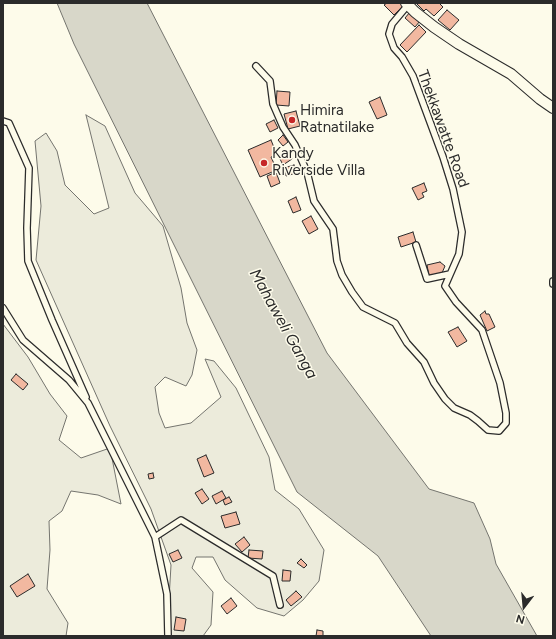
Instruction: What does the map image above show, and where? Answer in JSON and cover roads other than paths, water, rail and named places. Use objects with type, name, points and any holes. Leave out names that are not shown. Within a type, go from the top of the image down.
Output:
[{"type":"highway","points":[[407,4],[424,20],[445,35],[511,74],[553,108]]},
{"type":"street","name":"Thekkawatte Road","points":[[256,66],[270,81],[273,104],[284,128],[295,145],[307,172],[314,201],[333,229],[337,261],[342,275],[352,292],[363,307],[395,323],[407,343],[424,362],[445,399],[454,408],[478,421],[488,430],[499,432],[506,423],[506,413],[500,383],[482,330],[456,302],[445,286],[459,254],[462,232],[453,189],[443,157],[413,76],[402,57],[394,48],[389,34],[392,24],[407,4]]},
{"type":"street","points":[[3,121],[9,123],[29,168],[27,228],[28,261],[88,403],[156,537],[167,594],[168,636]]},
{"type":"street","points":[[416,245],[427,279],[450,274]]},
{"type":"street","points":[[3,308],[23,340],[69,380],[88,403]]},
{"type":"street","points":[[156,537],[181,520],[273,576],[280,605]]},
{"type":"water","name":"Mahaweli Ganga","points":[[57,3],[147,3],[327,353],[429,489],[474,503],[490,539],[496,564],[537,636],[431,636],[378,556],[297,492],[74,44]]},
{"type":"place","name":"Himira Ratnatilake","points":[[292,120]]},
{"type":"place","name":"Kandy Riverside Villa","points":[[264,163]]}]
